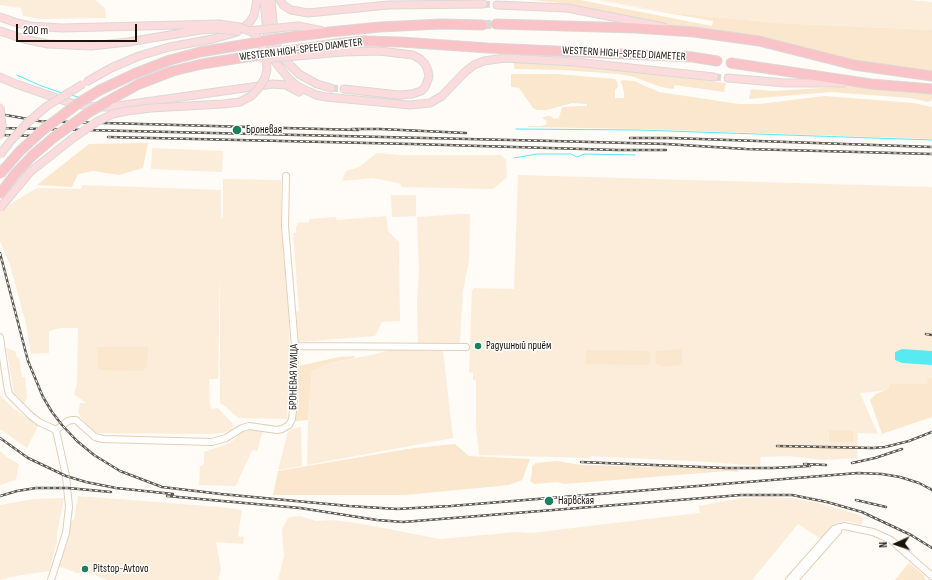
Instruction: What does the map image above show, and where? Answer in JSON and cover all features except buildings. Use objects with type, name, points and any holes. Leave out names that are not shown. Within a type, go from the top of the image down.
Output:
[{"type":"highway","name":"WESTERN HIGH-SPEED DIAMETER","points":[[0,174],[20,151],[49,125],[80,102],[100,90],[134,74],[170,60],[200,52],[329,32],[380,27],[441,24],[482,25]]},
{"type":"highway","points":[[496,24],[634,28],[694,32],[759,42],[854,65],[931,76]]},
{"type":"highway","name":"WESTERN HIGH-SPEED DIAMETER","points":[[0,194],[20,170],[48,143],[108,100],[139,84],[173,71],[202,64],[246,57],[343,47],[364,41],[677,57],[717,61]]},
{"type":"highway","points":[[731,63],[871,84],[932,89]]},
{"type":"main road","points":[[0,156],[27,122],[47,106],[85,82],[132,58],[169,47],[213,39],[238,32],[250,22],[254,15],[258,0]]},
{"type":"main road","points":[[264,0],[267,36],[270,50],[276,63],[293,82],[306,91],[321,96],[399,104]]},
{"type":"main road","points":[[271,0],[274,31],[278,50],[282,57],[299,74],[317,84],[331,88]]},
{"type":"main road","points":[[280,0],[283,5],[291,10],[308,13],[388,5],[483,4]]},
{"type":"main road","points":[[497,5],[568,8],[694,32]]},
{"type":"main road","points":[[0,17],[30,26],[62,28],[231,25],[252,32],[258,38],[266,56],[267,69],[258,90],[240,102],[127,111],[113,114],[98,121],[73,138],[30,172],[0,208]]},
{"type":"main road","points":[[0,31],[48,44],[91,46],[208,30],[241,31],[298,26],[329,32]]},
{"type":"main road","points":[[343,47],[413,55],[426,64],[429,77],[425,87],[421,91],[412,94],[399,95],[344,89]]},
{"type":"main road","points":[[0,77],[71,103],[95,107],[114,106],[273,84],[286,85],[308,96],[320,99],[420,105],[430,103],[438,99],[474,65],[494,59],[575,62],[714,77]]},
{"type":"main road","points":[[728,78],[785,82],[871,84]]},
{"type":"main road","points":[[0,107],[2,125],[0,136]]},
{"type":"street","name":"БРОНЕВАЯ УЛИЦА","points":[[56,430],[68,421],[76,420],[91,434],[103,439],[200,442],[218,441],[242,428],[249,426],[277,430],[282,429],[291,423],[293,415],[295,346],[285,215],[286,176]]},
{"type":"street","points":[[0,337],[9,394],[30,415],[56,430],[68,488],[69,507],[66,532],[51,580]]},
{"type":"street","points":[[295,346],[466,347]]},
{"type":"street","points":[[789,580],[834,529],[844,526],[882,535],[891,540],[932,576]]},
{"type":"street","points":[[795,580],[838,531],[839,527]]},
{"type":"shaded area","points":[[0,0],[95,0],[105,8],[106,18],[41,19],[23,16],[21,8],[0,5]]},
{"type":"shaded area","points":[[532,0],[580,0],[712,26],[713,21],[593,0],[672,13],[777,23],[932,30],[932,71],[854,61],[759,39],[658,23],[569,4]]},
{"type":"shaded area","points":[[599,0],[910,0],[932,2],[932,30],[777,23],[672,13]]},
{"type":"shaded area","points":[[513,62],[587,66],[726,83],[724,92],[675,85],[673,89],[661,87],[634,77],[619,74],[563,70],[515,69]]},
{"type":"shaded area","points":[[511,74],[556,74],[615,79],[618,87],[615,90],[615,98],[624,98],[621,81],[623,80],[634,81],[659,92],[739,104],[760,104],[824,96],[914,103],[932,107],[932,139],[639,129],[527,127],[542,126],[547,124],[546,120],[542,118],[547,116],[551,116],[554,119],[559,118],[562,107],[587,106],[587,104],[572,103],[547,110],[537,110],[533,108],[519,88],[511,87]]},
{"type":"shaded area","points":[[857,86],[932,94],[932,100],[928,102],[910,98],[830,92],[749,99],[751,89],[773,91]]},
{"type":"shaded area","points":[[148,143],[143,168],[119,175],[93,171],[78,174],[72,187],[37,185],[89,144]]},
{"type":"shaded area","points":[[152,148],[223,151],[222,172],[151,169]]},
{"type":"shaded area","points":[[377,153],[401,155],[501,155],[506,160],[507,177],[493,189],[402,187],[399,183],[372,178],[342,181],[346,171],[359,167]]},
{"type":"shaded area","points":[[518,175],[932,187],[932,378],[928,379],[928,384],[889,384],[888,389],[860,393],[878,434],[858,433],[857,458],[823,460],[788,456],[761,457],[760,466],[591,456],[590,458],[479,455],[476,427],[476,380],[473,380],[473,373],[469,372],[472,291],[474,288],[514,289]]},
{"type":"shaded area","points":[[223,179],[281,180],[281,221],[289,322],[290,370],[287,419],[238,418],[220,403],[220,274],[218,379],[209,379],[210,404],[211,409],[218,408],[233,424],[232,430],[211,434],[97,433],[86,424],[78,413],[80,403],[86,403],[74,394],[77,383],[78,328],[61,328],[49,331],[49,353],[31,354],[26,324],[10,265],[0,241],[0,210],[37,188],[81,189],[82,185],[221,190],[221,219],[223,215]]},
{"type":"shaded area","points":[[391,195],[416,195],[416,216],[392,217]]},
{"type":"shaded area","points":[[470,214],[469,261],[463,290],[459,344],[418,344],[417,302],[419,272],[417,217]]},
{"type":"shaded area","points":[[386,216],[388,231],[399,242],[400,321],[382,322],[375,336],[299,342],[296,312],[299,311],[293,233],[296,233],[297,223],[309,222],[309,219],[336,217],[337,220]]},
{"type":"shaded area","points":[[98,347],[148,347],[147,367],[142,371],[100,370],[97,365]]},
{"type":"shaded area","points":[[6,348],[15,351],[17,357],[19,358],[22,377],[25,377],[27,396],[25,404],[14,393]]},
{"type":"shaded area","points":[[682,349],[682,365],[663,367],[655,364],[656,351]]},
{"type":"shaded area","points":[[390,350],[443,351],[453,438],[307,465],[312,371],[330,363]]},
{"type":"shaded area","points":[[586,350],[650,351],[650,365],[585,364]]},
{"type":"shaded area","points":[[355,356],[354,358],[330,363],[312,371],[308,420],[295,421],[299,403],[299,366],[339,357]]},
{"type":"shaded area","points":[[928,378],[932,378],[932,417],[882,434],[870,400],[876,394],[888,389],[889,384],[927,384]]},
{"type":"shaded area","points":[[0,395],[13,408],[38,426],[27,448],[0,429]]},
{"type":"shaded area","points":[[301,427],[302,466],[278,470],[288,431]]},
{"type":"shaded area","points":[[252,429],[263,431],[257,451],[252,450],[236,486],[199,485],[200,466],[204,464],[204,452],[230,443],[244,431]]},
{"type":"shaded area","points":[[829,430],[853,431],[853,442],[829,442]]},
{"type":"shaded area","points":[[455,444],[469,456],[530,459],[522,480],[509,485],[405,495],[273,495],[278,471],[414,448]]},
{"type":"shaded area","points":[[0,451],[19,464],[16,480],[0,485]]},
{"type":"shaded area","points":[[557,461],[581,465],[739,470],[737,472],[728,471],[564,484],[558,482],[534,484],[530,481],[532,466],[536,463]]},
{"type":"shaded area","points":[[78,496],[242,510],[238,536],[244,537],[243,544],[216,542],[221,570],[218,580],[107,580],[87,572],[77,573],[58,566],[72,520],[74,520]]},
{"type":"shaded area","points":[[64,498],[57,533],[57,541],[49,571],[0,580],[0,505],[34,499]]},
{"type":"shaded area","points":[[741,498],[791,498],[818,503],[857,514],[864,518],[861,525],[848,521],[838,522],[821,539],[798,524],[752,580],[278,580],[284,556],[282,529],[288,518],[291,517],[300,516],[316,521],[331,520],[357,523],[440,539],[517,532],[531,533],[700,513],[699,506]]},
{"type":"shaded area","points":[[909,563],[925,576],[924,577],[926,580],[895,580]]},
{"type":"water","points":[[902,349],[932,351],[932,365],[902,363],[895,360],[895,352]]},
{"type":"waterway","points":[[17,75],[62,93]]},
{"type":"waterway","points":[[71,95],[78,97]]},
{"type":"waterway","points":[[516,129],[639,130],[932,140]]},
{"type":"waterway","points":[[514,158],[537,154],[571,154],[577,157],[584,154],[635,155]]},
{"type":"tunnel","points":[[483,4],[497,5]]},
{"type":"tunnel","points":[[482,25],[496,24]]},
{"type":"tunnel","points":[[714,77],[728,78]]},
{"type":"tunnel","points":[[331,88],[344,89]]},
{"type":"railway","points":[[0,114],[39,121],[358,130]]},
{"type":"railway","points":[[0,128],[666,144],[746,149],[932,154]]},
{"type":"railway","points":[[352,129],[466,133]]},
{"type":"railway","points":[[0,135],[40,136]]},
{"type":"railway","points":[[108,137],[666,150]]},
{"type":"railway","points":[[630,138],[671,138],[932,147]]},
{"type":"railway","points":[[0,253],[28,361],[43,397],[52,412],[77,441],[94,455],[120,471],[162,487],[349,506],[397,509],[451,506],[858,473],[882,474],[900,477],[919,483],[932,490]]},
{"type":"railway","points":[[926,334],[932,335]]},
{"type":"railway","points":[[777,446],[885,447],[909,441],[932,432]]},
{"type":"railway","points":[[0,438],[28,458],[66,476],[116,488],[173,494]]},
{"type":"railway","points":[[852,463],[875,458],[902,449]]},
{"type":"railway","points":[[581,462],[726,468],[810,466]]},
{"type":"railway","points":[[804,464],[826,465]]},
{"type":"railway","points":[[0,496],[36,488],[68,488],[111,492]]},
{"type":"railway","points":[[167,496],[300,508],[377,520],[403,522],[741,495],[792,495],[827,502],[862,512],[911,535],[932,548]]},
{"type":"railway","points":[[856,500],[886,507]]},
{"type":"place","name":"Броневая","points":[[237,130]]},
{"type":"place","name":"Радушный приём","points":[[478,346]]},
{"type":"place","name":"Нарвская","points":[[549,501]]},
{"type":"place","name":"Pitstop-Avtovo","points":[[85,569]]}]
